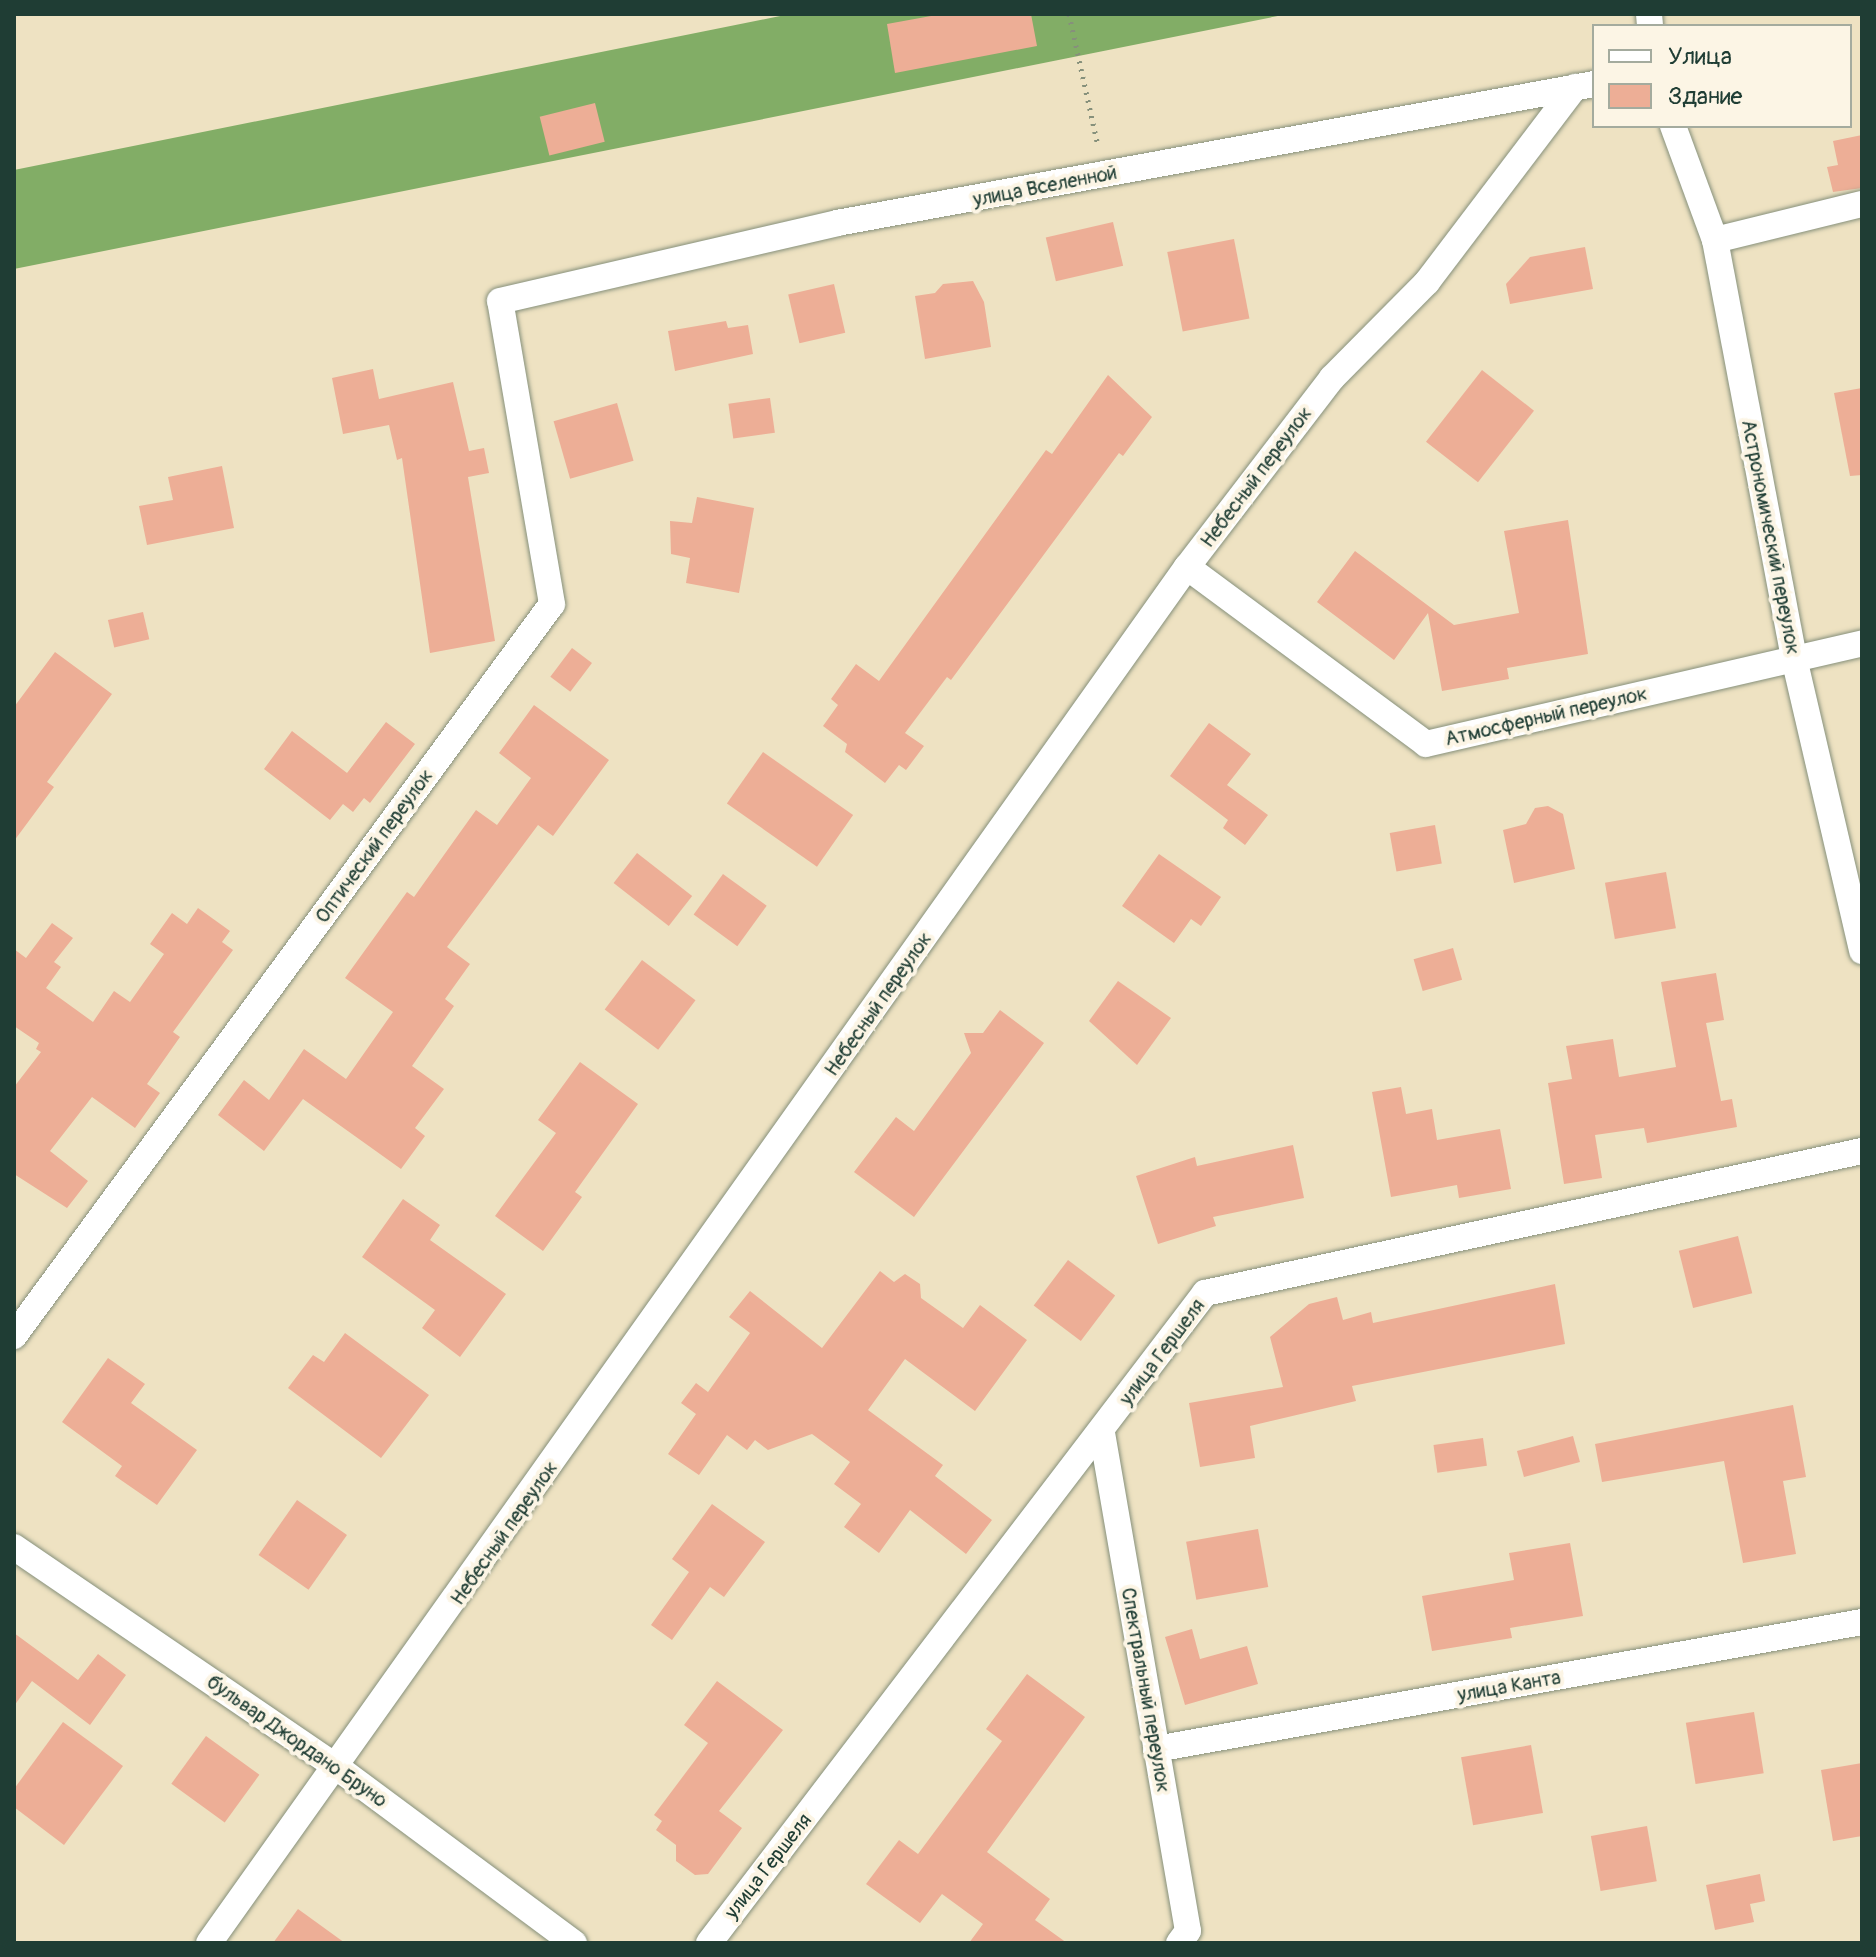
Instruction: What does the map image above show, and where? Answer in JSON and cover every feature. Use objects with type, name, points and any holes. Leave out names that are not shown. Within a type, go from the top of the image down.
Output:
[{"type":"street","name":"улица Вселенной","points":[[500,301],[837,223],[1585,86]]},
{"type":"street","name":"Небесный переулок","points":[[209,1943],[338,1768],[1187,567],[1332,378],[1427,282],[1585,86]]},
{"type":"street","name":"Астрономический переулок","points":[[1674,128],[1715,240],[1794,658],[1862,951]]},
{"type":"street","points":[[1715,240],[1862,204]]},
{"type":"street","name":"Оптический переулок","points":[[14,1336],[552,604],[500,301]]},
{"type":"street","name":"Атмосферный переулок","points":[[1187,567],[1426,744],[1862,643]]},
{"type":"street","name":"улица Гершеля","points":[[709,1943],[1102,1433],[1205,1293],[1862,1151]]},
{"type":"street","name":"Спектральный переулок","points":[[1102,1433],[1188,1931],[1179,1943]]},
{"type":"street","name":"бульвар Джордано Бруно","points":[[14,1547],[338,1768],[574,1943]]},
{"type":"street","name":"улица Канта","points":[[1156,1749],[1862,1622]]},
{"type":"path","points":[[1069,14],[1104,174]]},
{"type":"green space","points":[[790,14],[1288,14],[14,269],[14,170]]},
{"type":"building","points":[[942,14],[1031,14],[1037,46],[895,73],[887,24]]},
{"type":"building","points":[[595,103],[605,142],[549,156],[540,117]]},
{"type":"building","points":[[1862,135],[1862,188],[1833,192],[1827,167],[1838,165],[1833,141]]},
{"type":"building","points":[[1113,222],[1123,266],[1056,281],[1046,238]]},
{"type":"building","points":[[1234,239],[1249,319],[1183,331],[1167,252]]},
{"type":"building","points":[[1585,247],[1593,289],[1510,304],[1506,284],[1530,257]]},
{"type":"building","points":[[973,281],[984,302],[991,347],[925,359],[915,296],[935,293],[943,284]]},
{"type":"building","points":[[834,284],[845,333],[799,343],[788,295]]},
{"type":"building","points":[[726,321],[728,328],[748,325],[753,354],[675,371],[668,331]]},
{"type":"building","points":[[373,369],[379,399],[453,382],[469,451],[484,448],[489,473],[468,477],[495,641],[430,653],[402,458],[397,460],[389,425],[343,434],[332,378]]},
{"type":"building","points":[[1482,370],[1534,411],[1478,482],[1426,442]]},
{"type":"building","points":[[1108,375],[1152,417],[1123,456],[1119,453],[951,680],[947,677],[905,733],[924,746],[906,770],[899,765],[885,783],[845,752],[847,744],[823,726],[838,705],[831,699],[856,664],[879,681],[1046,450],[1052,454]]},
{"type":"building","points":[[1862,388],[1862,475],[1850,476],[1834,393]]},
{"type":"building","points":[[770,398],[775,433],[733,439],[728,404]]},
{"type":"building","points":[[617,403],[634,461],[570,479],[554,421]]},
{"type":"building","points":[[222,466],[234,528],[147,545],[139,506],[173,500],[168,477]]},
{"type":"building","points":[[697,497],[754,508],[739,593],[686,583],[690,558],[671,554],[670,521],[692,523]]},
{"type":"building","points":[[1568,520],[1588,654],[1507,668],[1509,679],[1442,691],[1428,613],[1394,660],[1317,602],[1355,551],[1454,625],[1519,613],[1504,531]]},
{"type":"building","points":[[143,612],[149,639],[114,647],[108,620]]},
{"type":"building","points":[[572,648],[592,663],[570,692],[550,677]]},
{"type":"building","points":[[55,652],[112,694],[47,782],[54,787],[14,841],[14,707]]},
{"type":"building","points":[[534,705],[609,760],[553,836],[538,825],[447,947],[470,964],[445,999],[454,1006],[412,1066],[444,1089],[415,1128],[425,1136],[401,1169],[303,1099],[264,1151],[218,1115],[244,1080],[269,1100],[304,1049],[346,1079],[393,1012],[345,978],[407,892],[414,897],[476,810],[497,825],[531,778],[499,753]]},
{"type":"building","points":[[386,722],[415,744],[370,803],[364,798],[353,812],[343,804],[330,820],[264,769],[292,731],[347,773]]},
{"type":"building","points":[[1209,723],[1251,754],[1227,785],[1268,815],[1245,845],[1223,828],[1228,820],[1170,776]]},
{"type":"building","points":[[763,752],[853,815],[817,867],[727,804]]},
{"type":"building","points":[[1548,806],[1563,814],[1575,869],[1514,883],[1503,830],[1526,824],[1535,808]]},
{"type":"building","points":[[1435,825],[1442,863],[1396,871],[1390,833]]},
{"type":"building","points":[[637,853],[692,896],[669,926],[614,883]]},
{"type":"building","points":[[1159,854],[1221,897],[1201,926],[1191,919],[1174,943],[1122,906]]},
{"type":"building","points":[[1666,872],[1676,928],[1615,939],[1605,883]]},
{"type":"building","points":[[723,874],[767,906],[737,946],[694,914]]},
{"type":"building","points":[[198,908],[230,931],[222,942],[233,950],[173,1032],[180,1037],[147,1084],[160,1093],[135,1128],[92,1097],[50,1151],[88,1181],[67,1208],[14,1174],[14,1087],[41,1052],[36,1049],[39,1043],[14,1026],[14,949],[26,958],[52,923],[73,938],[54,962],[61,967],[46,988],[93,1022],[114,991],[130,1002],[164,954],[150,944],[172,913],[187,924]]},
{"type":"building","points":[[1453,948],[1462,980],[1423,991],[1414,959]]},
{"type":"building","points":[[642,960],[696,1000],[658,1050],[605,1010]]},
{"type":"building","points":[[1716,973],[1724,1020],[1706,1023],[1721,1101],[1732,1099],[1737,1127],[1647,1143],[1644,1128],[1595,1135],[1602,1178],[1564,1184],[1548,1083],[1572,1079],[1566,1046],[1613,1039],[1619,1077],[1676,1067],[1661,982]]},
{"type":"building","points":[[1118,981],[1171,1018],[1137,1065],[1089,1021]]},
{"type":"building","points":[[1000,1010],[1044,1043],[914,1217],[854,1172],[896,1117],[914,1131],[971,1053],[964,1033],[983,1033]]},
{"type":"building","points":[[580,1062],[638,1104],[575,1192],[582,1197],[543,1251],[495,1216],[556,1133],[538,1120]]},
{"type":"building","points":[[1401,1087],[1406,1114],[1432,1109],[1437,1140],[1500,1129],[1511,1189],[1459,1198],[1457,1185],[1391,1197],[1372,1092]]},
{"type":"building","points":[[1293,1145],[1304,1198],[1213,1217],[1216,1226],[1158,1244],[1136,1176],[1195,1157],[1197,1166]]},
{"type":"building","points":[[403,1199],[440,1225],[430,1240],[506,1294],[460,1357],[422,1328],[435,1310],[362,1257]]},
{"type":"building","points":[[1738,1236],[1752,1293],[1693,1308],[1679,1251]]},
{"type":"building","points":[[1068,1260],[1115,1296],[1081,1341],[1034,1306]]},
{"type":"building","points":[[880,1271],[894,1282],[905,1274],[920,1284],[921,1298],[963,1328],[980,1305],[1027,1340],[975,1411],[905,1359],[868,1410],[943,1465],[935,1476],[992,1520],[966,1554],[910,1510],[879,1553],[844,1527],[861,1504],[834,1484],[850,1462],[812,1434],[768,1450],[755,1440],[747,1450],[727,1435],[699,1475],[668,1454],[696,1414],[681,1403],[696,1383],[708,1392],[750,1333],[729,1317],[750,1291],[822,1348]]},
{"type":"building","points":[[1555,1284],[1565,1344],[1352,1386],[1356,1401],[1250,1426],[1255,1458],[1200,1467],[1189,1403],[1283,1387],[1270,1337],[1309,1304],[1337,1297],[1343,1320],[1371,1312],[1373,1323]]},
{"type":"building","points":[[345,1333],[429,1395],[381,1458],[288,1388],[313,1355],[324,1362]]},
{"type":"building","points":[[108,1358],[145,1384],[131,1403],[197,1450],[157,1505],[115,1476],[122,1466],[62,1422]]},
{"type":"building","points":[[1793,1405],[1806,1477],[1783,1481],[1796,1554],[1743,1563],[1724,1461],[1602,1482],[1595,1444]]},
{"type":"building","points":[[1573,1436],[1580,1462],[1524,1477],[1517,1451]]},
{"type":"building","points":[[1483,1438],[1487,1466],[1437,1473],[1433,1445]]},
{"type":"building","points":[[297,1500],[347,1535],[309,1590],[259,1555]]},
{"type":"building","points":[[712,1504],[765,1542],[724,1597],[710,1587],[672,1640],[651,1625],[689,1572],[672,1559]]},
{"type":"building","points":[[1258,1529],[1268,1587],[1196,1600],[1186,1542]]},
{"type":"building","points":[[1570,1543],[1583,1616],[1510,1628],[1512,1638],[1432,1651],[1422,1596],[1514,1580],[1509,1553]]},
{"type":"building","points":[[1192,1629],[1200,1659],[1247,1646],[1258,1684],[1185,1705],[1165,1637]]},
{"type":"building","points":[[14,1633],[78,1680],[98,1654],[126,1675],[90,1725],[32,1681],[14,1706]]},
{"type":"building","points":[[1027,1674],[1085,1717],[987,1852],[1050,1899],[1035,1920],[1067,1943],[969,1943],[983,1924],[942,1894],[920,1923],[866,1884],[899,1840],[918,1854],[1002,1741],[986,1729]]},
{"type":"building","points":[[717,1681],[783,1730],[719,1811],[742,1828],[708,1874],[695,1875],[676,1861],[676,1845],[656,1830],[662,1821],[654,1815],[708,1743],[684,1725]]},
{"type":"building","points":[[1754,1712],[1764,1773],[1696,1784],[1686,1723]]},
{"type":"building","points":[[63,1722],[123,1766],[64,1845],[14,1807],[14,1789]]},
{"type":"building","points":[[206,1736],[259,1775],[225,1823],[171,1784]]},
{"type":"building","points":[[1531,1745],[1543,1813],[1473,1825],[1461,1757]]},
{"type":"building","points":[[1862,1763],[1862,1836],[1833,1841],[1821,1770]]},
{"type":"building","points":[[1647,1826],[1657,1881],[1601,1891],[1591,1836]]},
{"type":"building","points":[[1760,1874],[1765,1901],[1750,1904],[1754,1922],[1715,1930],[1706,1885]]},
{"type":"building","points":[[298,1909],[345,1943],[273,1943]]}]
